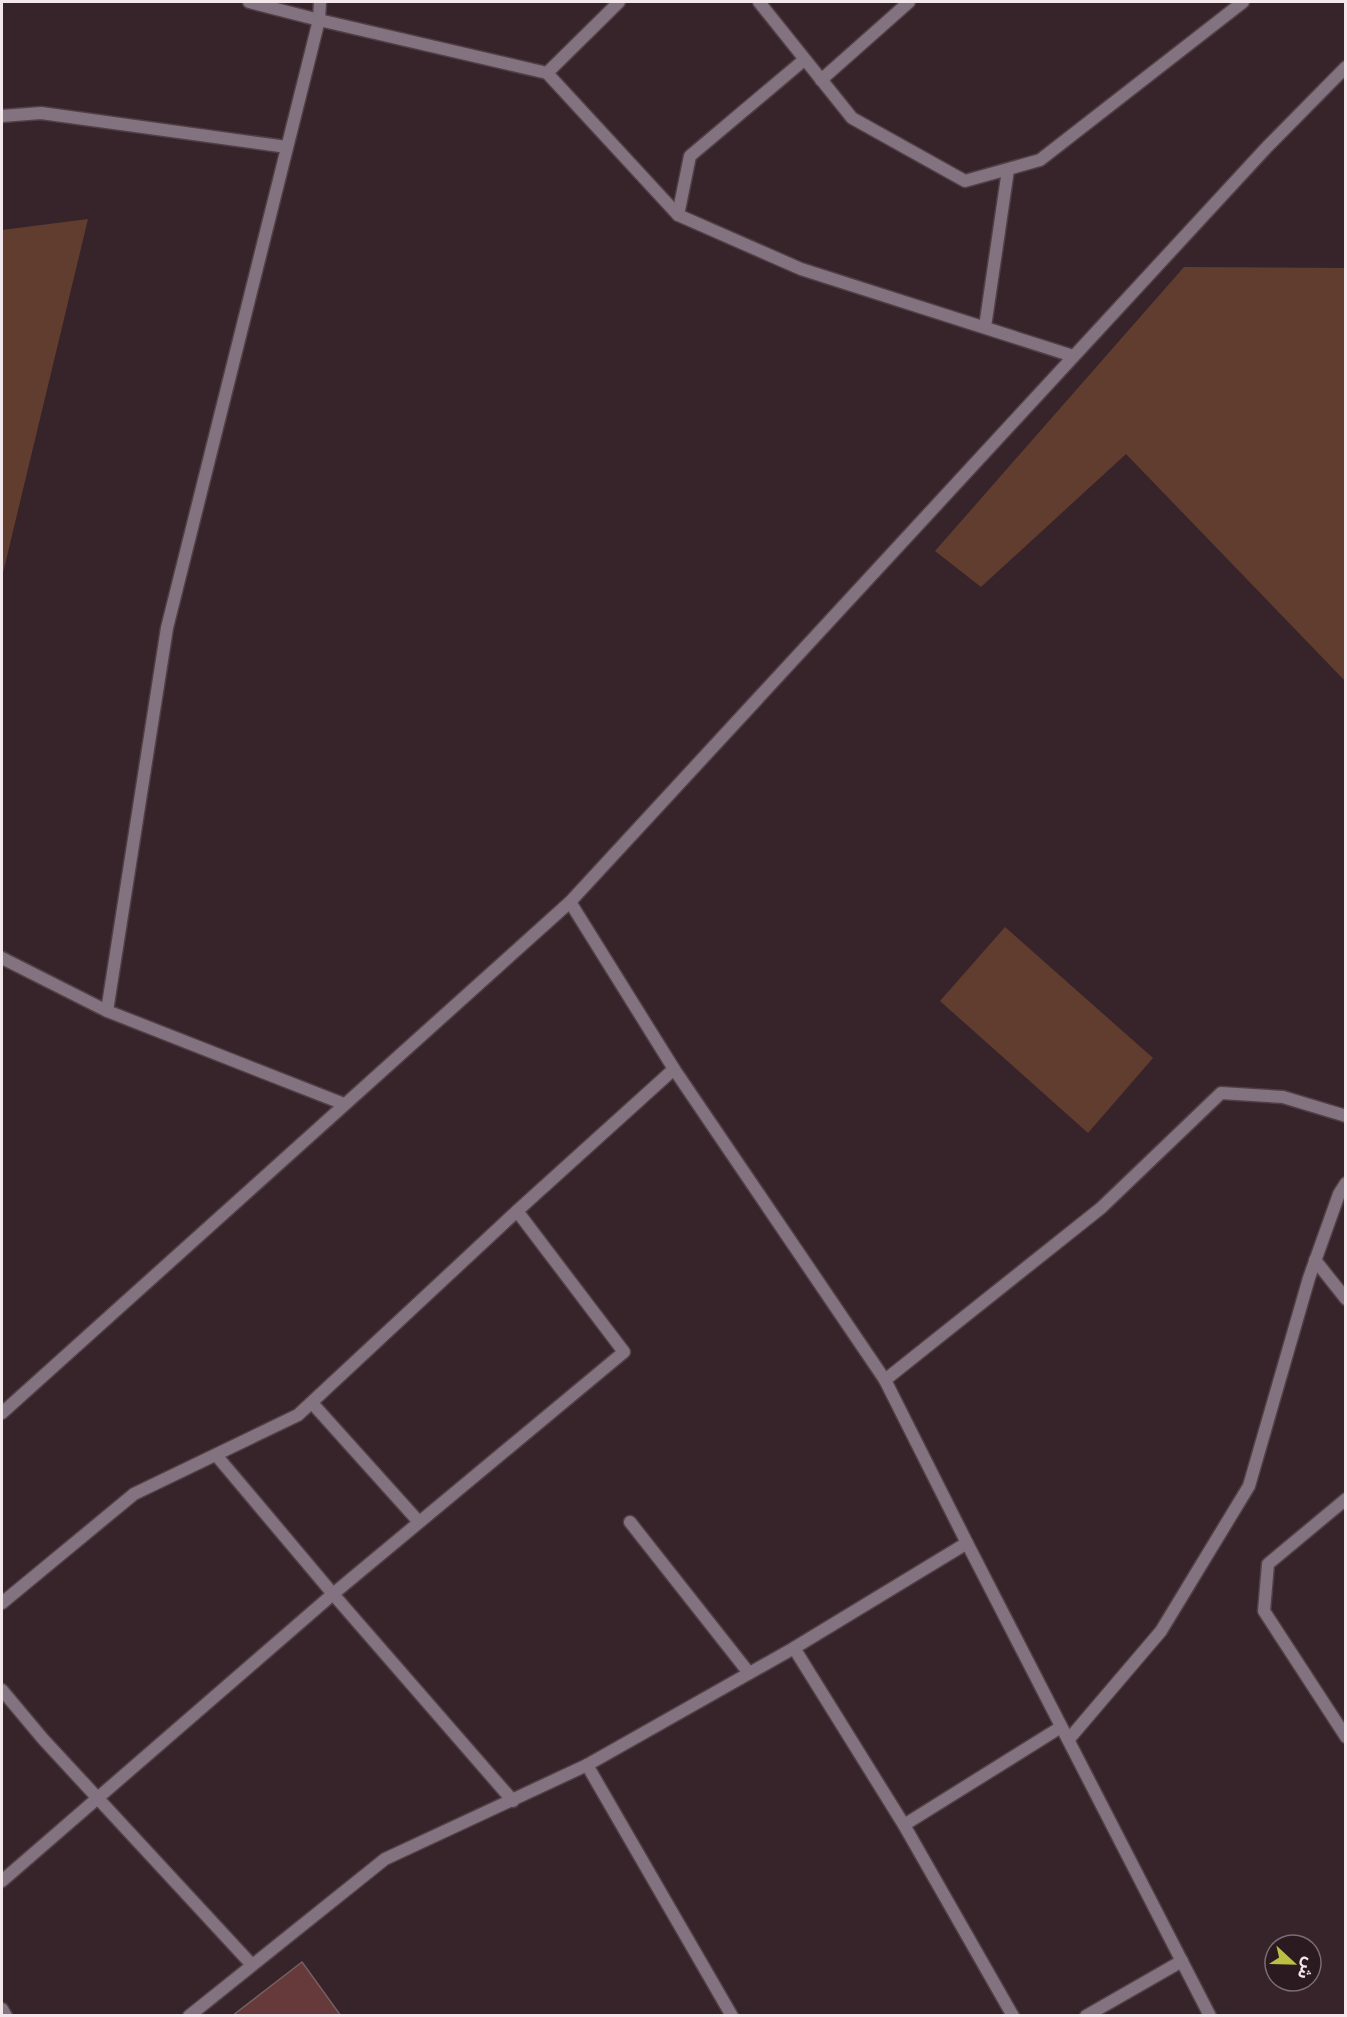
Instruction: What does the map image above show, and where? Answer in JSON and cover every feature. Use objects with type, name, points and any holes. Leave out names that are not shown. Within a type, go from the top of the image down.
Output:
[{"type":"street","points":[[249,2],[547,73],[678,215],[801,269],[1073,356]]},
{"type":"street","points":[[107,1011],[167,628],[319,20],[320,2]]},
{"type":"street","points":[[547,73],[619,2]]},
{"type":"street","points":[[759,2],[852,118],[964,181],[1040,160],[1242,2]]},
{"type":"street","points":[[821,81],[909,2]]},
{"type":"street","points":[[678,215],[690,156],[804,60]]},
{"type":"street","points":[[2,1413],[570,902],[1267,147],[1346,67]]},
{"type":"street","points":[[2,116],[41,113],[287,147]]},
{"type":"street","points":[[985,327],[1008,170]]},
{"type":"street","points":[[570,902],[674,1069],[885,1380],[1210,2016]]},
{"type":"street","points":[[2,958],[107,1011],[344,1104]]},
{"type":"street","points":[[2,1603],[134,1494],[298,1415],[517,1211],[674,1069]]},
{"type":"street","points":[[885,1380],[1101,1208],[1221,1093],[1283,1097],[1346,1116]]},
{"type":"street","points":[[1068,1739],[1161,1631],[1249,1486],[1315,1260],[1339,1194],[1346,1184]]},
{"type":"street","points":[[2,1881],[333,1594],[624,1352],[517,1211]]},
{"type":"street","points":[[1315,1260],[1346,1299]]},
{"type":"street","points":[[312,1403],[419,1522]]},
{"type":"street","points":[[216,1455],[513,1801]]},
{"type":"street","points":[[1346,1499],[1268,1564],[1264,1611],[1346,1737]]},
{"type":"street","points":[[630,1522],[749,1673]]},
{"type":"street","points":[[189,2016],[385,1859],[587,1765],[794,1648],[967,1543]]},
{"type":"street","points":[[794,1648],[904,1825],[1013,2016]]},
{"type":"street","points":[[2,1690],[43,1739],[252,1965]]},
{"type":"street","points":[[904,1825],[1061,1727]]},
{"type":"street","points":[[587,1765],[732,2016]]},
{"type":"street","points":[[1086,2016],[1182,1961]]},
{"type":"street","points":[[2,2009],[6,2016]]},
{"type":"shaded area","points":[[88,219],[2,577],[2,230]]},
{"type":"shaded area","points":[[1184,267],[1345,268],[1345,681],[1126,454],[981,587],[935,551]]},
{"type":"shaded area","points":[[1005,927],[1153,1058],[1088,1133],[940,1001]]},
{"type":"building","points":[[302,1962],[341,2016],[232,2016]]}]
